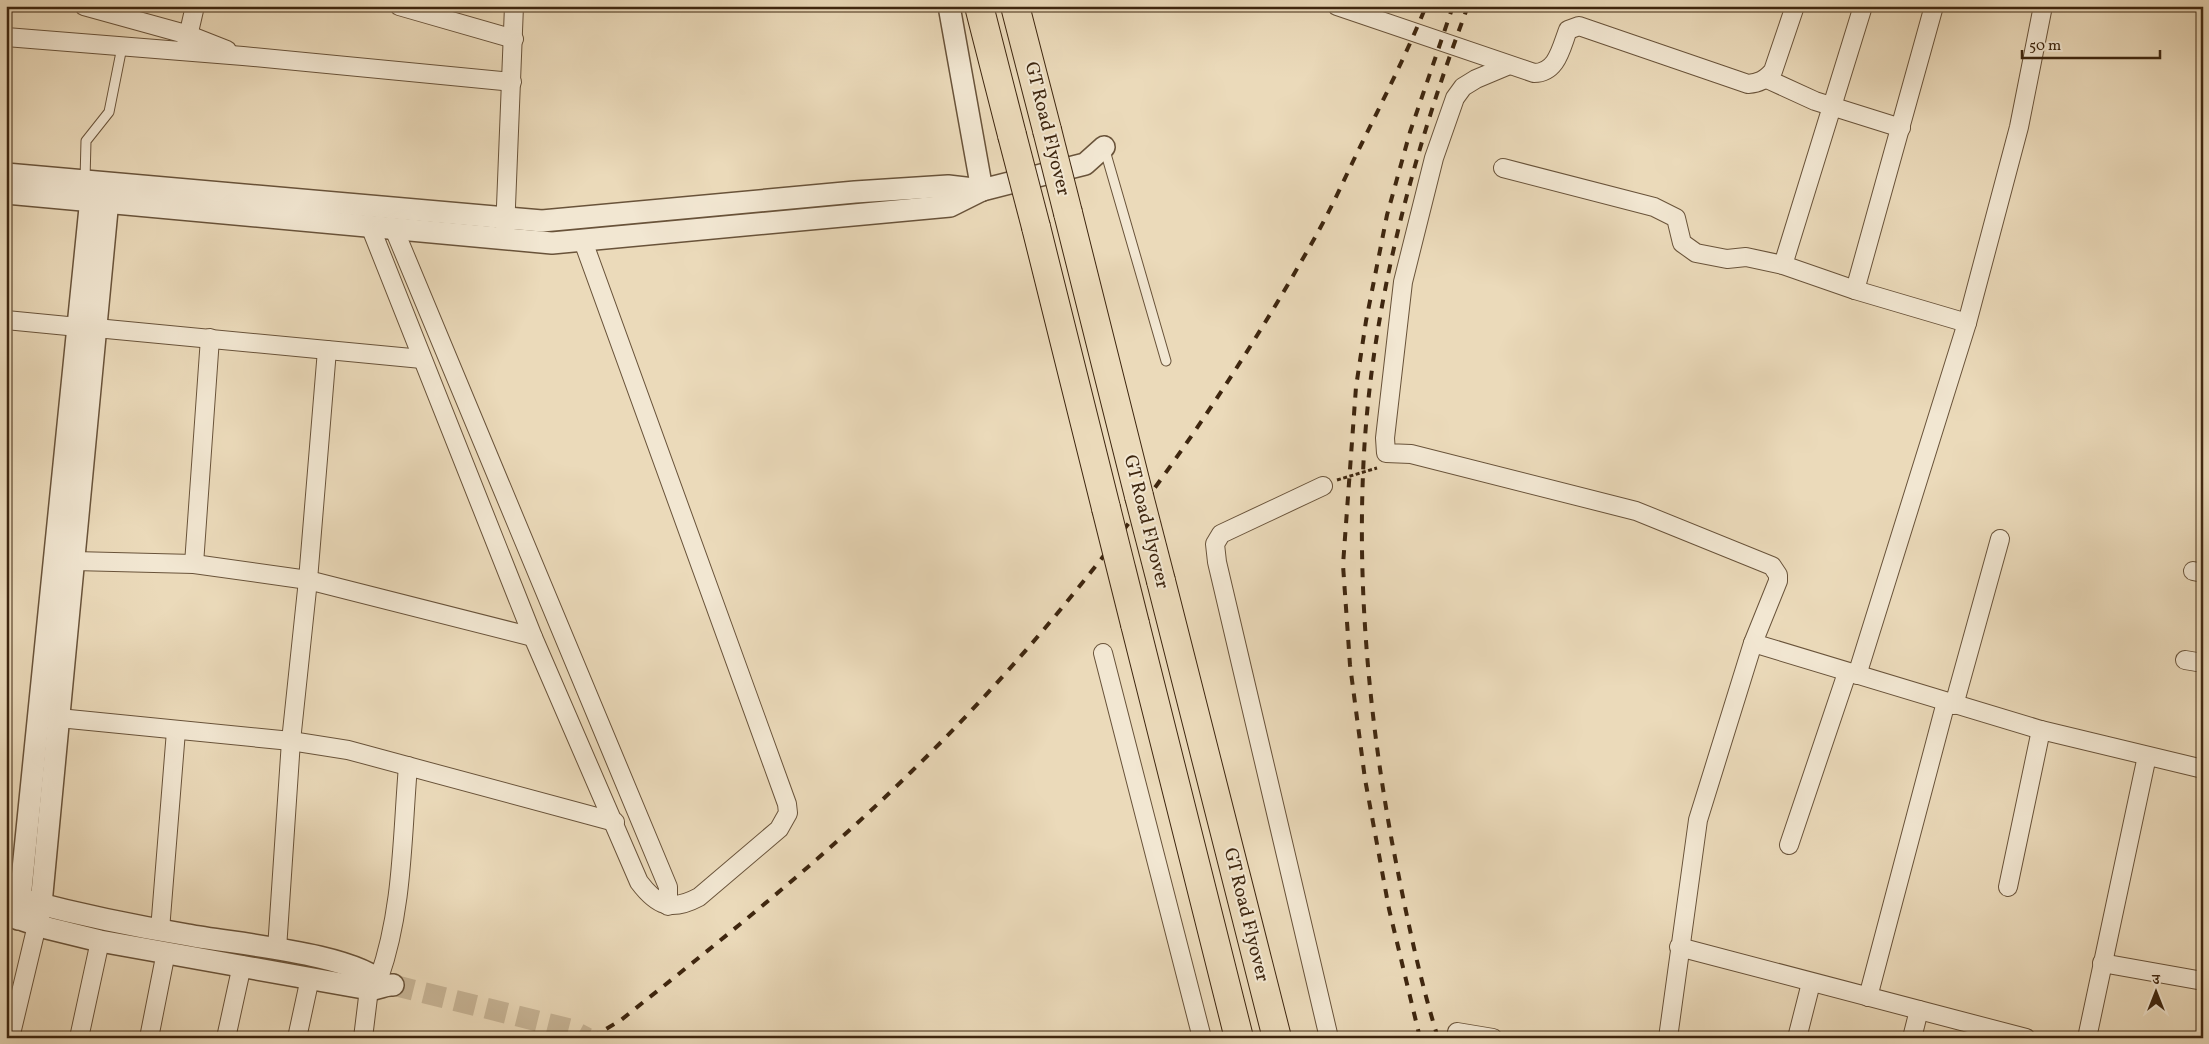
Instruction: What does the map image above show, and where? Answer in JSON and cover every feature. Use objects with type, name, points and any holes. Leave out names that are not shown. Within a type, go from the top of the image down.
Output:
[{"type":"highway","name":"GT Road Flyover","points":[[980,6],[1239,1038]]},
{"type":"highway","name":"GT Road Flyover","points":[[1016,6],[1277,1038]]},
{"type":"street","points":[[84,6],[189,35],[243,56]]},
{"type":"street","points":[[183,52],[189,35],[195,6]]},
{"type":"street","points":[[399,6],[514,39]]},
{"type":"street","points":[[504,239],[514,6]]},
{"type":"street","points":[[950,6],[982,190]]},
{"type":"street","points":[[1337,6],[1507,66],[1534,73],[1543,73],[1550,70],[1568,30],[1579,26],[1737,81],[1753,83],[1767,79],[1832,107],[1901,128]]},
{"type":"street","points":[[1767,79],[1778,60],[1795,6]]},
{"type":"street","points":[[1783,265],[1863,6]]},
{"type":"street","points":[[1855,290],[1934,6]]},
{"type":"street","points":[[1789,845],[1852,674],[1967,323],[2019,127],[2043,6]]},
{"type":"street","points":[[6,37],[243,56],[512,82]]},
{"type":"street","points":[[1507,66],[1476,79],[1463,88],[1455,98],[1434,158],[1402,282],[1384,438],[1386,453],[1412,454],[1636,511],[1772,566],[1778,575],[1778,581],[1753,643],[1698,820],[1679,947],[1668,1038]]},
{"type":"street","points":[[6,174],[97,190],[370,226],[552,244],[950,206],[982,190],[1085,164],[1104,147]]},
{"type":"street","points":[[1503,168],[1654,207],[1676,218],[1682,242],[1696,253],[1726,259],[1746,257],[1783,265],[1855,290],[1967,323]]},
{"type":"street","points":[[6,192],[97,190],[542,221],[855,192],[939,187],[982,190]]},
{"type":"street","points":[[21,910],[59,718],[74,561],[87,327],[97,190]]},
{"type":"street","points":[[370,226],[534,637],[615,822],[639,882],[650,897],[668,906],[690,902],[699,897],[779,829],[788,813],[787,804],[583,241]]},
{"type":"street","points":[[394,229],[668,887],[668,906]]},
{"type":"street","points":[[6,320],[422,359]]},
{"type":"street","points":[[10,1038],[21,910],[87,327]]},
{"type":"street","points":[[194,564],[210,338]]},
{"type":"street","points":[[277,949],[291,741],[308,580],[327,350]]},
{"type":"street","points":[[1323,486],[1221,534],[1215,544],[1217,562],[1330,1038]]},
{"type":"street","points":[[1868,997],[1950,704],[2000,539]]},
{"type":"street","points":[[74,561],[194,564],[308,580],[534,637]]},
{"type":"street","points":[[1753,643],[2041,730],[2203,769]]},
{"type":"street","points":[[1104,653],[1202,1038]]},
{"type":"street","points":[[2185,660],[2203,663]]},
{"type":"street","points":[[59,718],[291,741],[348,750],[615,822]]},
{"type":"street","points":[[2008,887],[2041,730]]},
{"type":"street","points":[[160,930],[176,731]]},
{"type":"street","points":[[2087,1038],[2147,756]]},
{"type":"street","points":[[363,1038],[382,984],[397,904],[408,766]]},
{"type":"street","points":[[21,910],[86,916],[277,949],[350,966],[382,984]]},
{"type":"street","points":[[21,910],[100,941],[310,978],[382,984]]},
{"type":"street","points":[[79,1038],[100,941]]},
{"type":"street","points":[[1679,947],[1919,1010],[1991,1034],[2026,1038]]},
{"type":"street","points":[[149,1038],[166,952]]},
{"type":"street","points":[[2102,963],[2203,981]]},
{"type":"street","points":[[226,1038],[242,965]]},
{"type":"street","points":[[297,1038],[310,978]]},
{"type":"street","points":[[1797,1038],[1812,983]]},
{"type":"street","points":[[1912,1038],[1919,1010]]},
{"type":"street","points":[[1457,1032],[1493,1038]]},
{"type":"lane","points":[[97,190],[86,141],[109,112],[122,47]]},
{"type":"lane","points":[[1104,147],[1166,361]]},
{"type":"path","points":[[1323,486],[1377,468],[1382,464],[1386,453]]},
{"type":"tunnel","points":[[393,985],[570,1029],[587,1038]]},
{"type":"railway","points":[[591,1038],[621,1020],[732,931],[841,838],[911,772],[970,712],[1027,649],[1081,584],[1134,517],[1184,447],[1276,305],[1330,210],[1426,6]]},
{"type":"railway","points":[[1420,1038],[1389,909],[1365,779],[1350,665],[1343,565],[1356,387],[1366,321],[1387,215],[1410,132],[1453,6]]},
{"type":"railway","points":[[1438,1038],[1424,990],[1407,916],[1392,842],[1377,751],[1364,613],[1362,566],[1363,474],[1374,354],[1397,236],[1429,119],[1468,6]]}]
